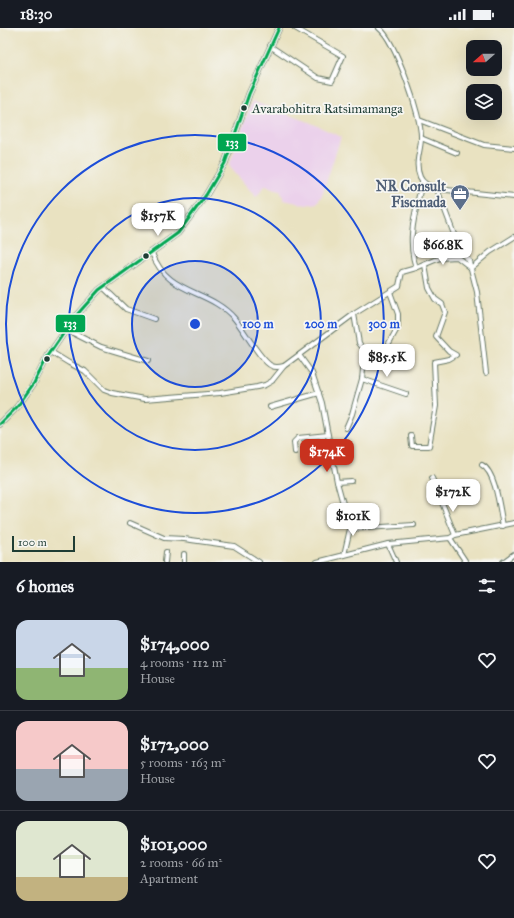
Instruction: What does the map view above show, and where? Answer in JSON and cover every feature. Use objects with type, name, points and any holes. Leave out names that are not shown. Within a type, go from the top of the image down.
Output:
[{"type":"street","points":[[0,424],[17,407],[34,384],[65,329],[103,287],[178,233],[206,195],[225,163],[249,94],[279,28]]},
{"type":"street","points":[[270,46],[318,78],[332,81],[343,56],[295,28]]},
{"type":"street","points":[[379,28],[388,36],[404,72],[419,120],[422,138],[417,168],[422,182],[410,239],[416,268]]},
{"type":"street","points":[[419,120],[484,145],[514,148]]},
{"type":"street","points":[[422,138],[457,153]]},
{"type":"street","points":[[422,182],[437,188],[514,197]]},
{"type":"street","points":[[437,188],[452,232],[458,245],[469,261],[477,292],[486,373]]},
{"type":"street","points":[[470,268],[490,252],[514,237]]},
{"type":"street","points":[[152,253],[156,266],[169,279],[220,306],[234,317],[268,364],[278,368],[284,366]]},
{"type":"street","points":[[51,352],[85,371],[104,390],[112,393],[145,399],[220,393],[257,387],[272,381],[284,366],[298,355],[354,314],[399,286],[402,272],[425,265],[440,258],[457,257],[470,268]]},
{"type":"street","points":[[411,436],[412,446],[429,446],[436,406],[434,362],[449,359],[456,354],[449,351],[436,337],[445,312],[442,304],[435,299],[429,288],[425,265]]},
{"type":"street","points":[[103,287],[126,309],[154,319]]},
{"type":"street","points":[[389,343],[398,328],[398,314],[390,292]]},
{"type":"street","points":[[346,428],[352,414],[362,379],[365,351],[359,342],[354,314]]},
{"type":"street","points":[[65,329],[101,348],[148,361]]},
{"type":"street","points":[[298,355],[312,373],[319,393],[337,482],[350,529],[344,555]]},
{"type":"street","points":[[362,379],[406,394]]},
{"type":"street","points":[[270,406],[319,393]]},
{"type":"street","points":[[295,452],[294,442],[298,438],[328,435]]},
{"type":"street","points":[[482,465],[488,469],[493,480],[503,526]]},
{"type":"street","points":[[432,478],[455,535]]},
{"type":"street","points":[[337,482],[351,481]]},
{"type":"street","points":[[130,523],[169,539],[184,539],[234,546],[259,562]]},
{"type":"street","points":[[317,562],[388,544],[450,538],[455,535],[514,523]]},
{"type":"street","points":[[350,529],[414,525]]},
{"type":"street","points":[[450,538],[466,562]]},
{"type":"street","points":[[388,544],[396,562]]},
{"type":"street","points":[[165,562],[166,552]]},
{"type":"street","points":[[184,554],[184,562]]},
{"type":"street","points":[[503,562],[514,554]]},
{"type":"shaded area","points":[[252,101],[309,122],[341,137],[322,195],[317,203],[306,205],[284,200],[280,190],[265,186],[256,197],[229,166]]},
{"type":"transit line","name":"133","points":[[0,424],[17,407],[34,383],[48,356],[74,318],[99,290],[178,233],[206,195],[225,163],[249,94],[279,28]]},
{"type":"place","name":"Avarabohitra Ratsimamanga","points":[[244,108]]},
{"type":"place","name":"NR Consult Fiscmada","points":[[460,211]]}]
